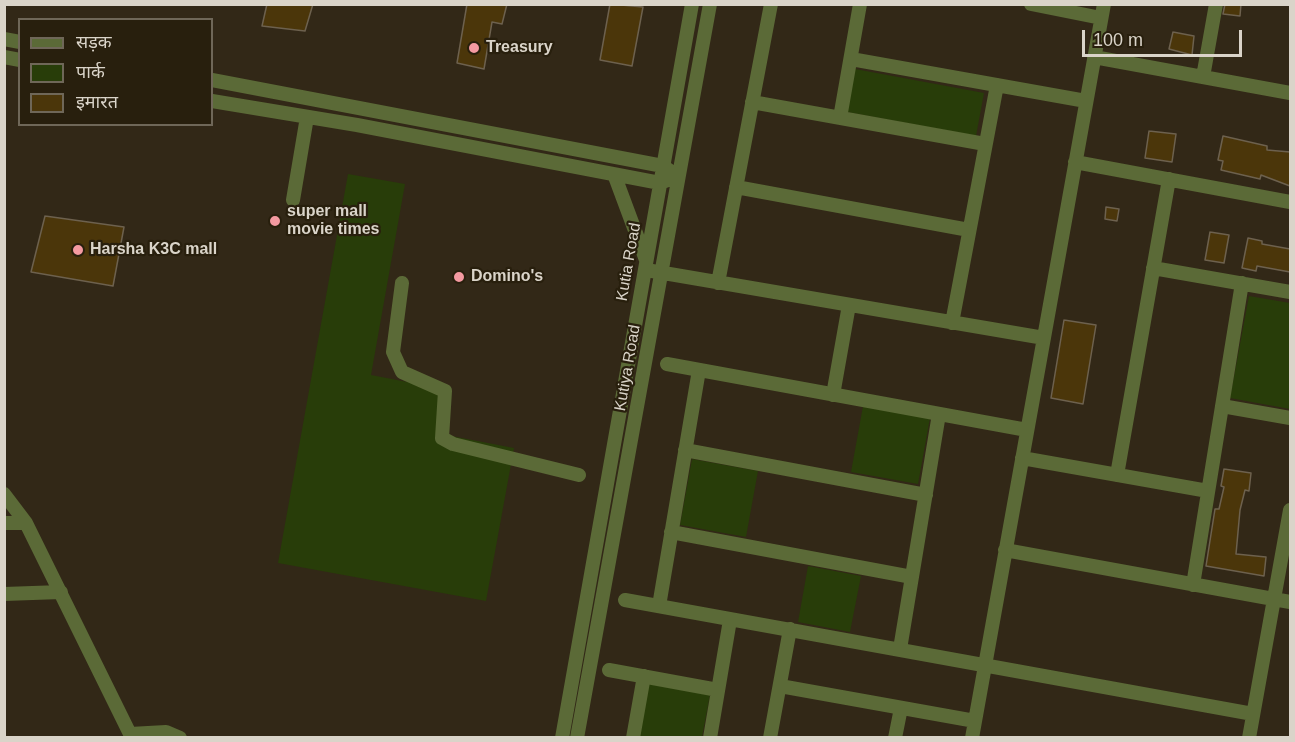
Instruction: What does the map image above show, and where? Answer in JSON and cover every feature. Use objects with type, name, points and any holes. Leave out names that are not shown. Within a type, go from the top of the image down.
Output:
[{"type":"street","name":"Kutia Road","points":[[562,738],[692,4]]},
{"type":"street","name":"Kutiya Road","points":[[577,738],[710,4]]},
{"type":"street","points":[[718,283],[771,4]]},
{"type":"street","points":[[840,118],[860,4]]},
{"type":"street","points":[[972,738],[1103,11],[1031,4]]},
{"type":"street","points":[[1203,77],[1216,4]]},
{"type":"street","points":[[1094,57],[1290,93]]},
{"type":"street","points":[[850,59],[1086,101]]},
{"type":"street","points":[[213,80],[663,166],[679,177]]},
{"type":"street","points":[[952,323],[997,85]]},
{"type":"street","points":[[213,101],[660,183],[679,177]]},
{"type":"street","points":[[753,102],[985,144]]},
{"type":"street","points":[[293,201],[307,117]]},
{"type":"street","points":[[527,158],[531,141]]},
{"type":"street","points":[[1075,162],[1290,202]]},
{"type":"street","points":[[614,174],[645,265],[661,273],[1044,338]]},
{"type":"street","points":[[1117,475],[1169,180]]},
{"type":"street","points":[[736,187],[969,231]]},
{"type":"street","points":[[1154,268],[1290,292]]},
{"type":"street","points":[[402,283],[393,352],[402,372],[445,391],[442,438],[453,444],[579,475]]},
{"type":"street","points":[[1193,585],[1242,283]]},
{"type":"street","points":[[833,394],[849,305]]},
{"type":"street","points":[[667,364],[1027,430]]},
{"type":"street","points":[[659,606],[699,370]]},
{"type":"street","points":[[1222,406],[1290,418]]},
{"type":"street","points":[[900,649],[939,414]]},
{"type":"street","points":[[685,450],[926,495]]},
{"type":"street","points":[[1022,458],[1208,491]]},
{"type":"street","points":[[4,494],[26,523],[131,736],[166,732],[180,738]]},
{"type":"street","points":[[1249,738],[1290,510]]},
{"type":"street","points":[[4,523],[26,523]]},
{"type":"street","points":[[672,532],[912,577]]},
{"type":"street","points":[[1005,550],[1290,602]]},
{"type":"street","points":[[4,594],[61,592]]},
{"type":"street","points":[[625,600],[1253,714]]},
{"type":"street","points":[[710,738],[730,620]]},
{"type":"street","points":[[770,738],[790,629]]},
{"type":"street","points":[[609,670],[718,690]]},
{"type":"street","points":[[633,738],[644,676]]},
{"type":"street","points":[[780,686],[975,721]]},
{"type":"street","points":[[895,738],[901,708]]},
{"type":"green space","points":[[855,69],[984,93],[976,136],[847,112]]},
{"type":"green space","points":[[348,174],[405,184],[371,375],[449,390],[441,434],[514,448],[486,601],[278,563]]},
{"type":"green space","points":[[1249,296],[1290,303],[1290,409],[1230,398]]},
{"type":"green space","points":[[863,406],[930,418],[918,484],[851,472]]},
{"type":"green space","points":[[692,459],[758,471],[746,537],[680,525]]},
{"type":"green space","points":[[808,566],[861,576],[850,632],[798,622]]},
{"type":"green space","points":[[649,684],[710,695],[702,737],[639,738]]},
{"type":"building","points":[[267,4],[313,4],[305,31],[262,26]]},
{"type":"building","points":[[467,4],[507,4],[502,24],[492,22],[484,69],[457,63]]},
{"type":"building","points":[[610,4],[643,7],[632,66],[600,60]]},
{"type":"building","points":[[1225,4],[1241,4],[1240,16],[1223,14]]},
{"type":"building","points":[[1173,32],[1194,36],[1192,55],[1169,49]]},
{"type":"building","points":[[1149,131],[1176,134],[1172,162],[1145,158]]},
{"type":"building","points":[[1223,136],[1267,146],[1267,150],[1290,152],[1290,186],[1261,175],[1260,179],[1221,170],[1223,161],[1218,160]]},
{"type":"building","points":[[1106,207],[1119,209],[1117,221],[1105,219]]},
{"type":"building","name":"Harsha K3C mall","points":[[45,216],[124,227],[113,286],[31,272]]},
{"type":"building","points":[[1210,232],[1229,235],[1224,263],[1205,260]]},
{"type":"building","points":[[1248,238],[1262,241],[1262,244],[1290,249],[1290,272],[1257,266],[1256,271],[1242,268]]},
{"type":"building","points":[[1064,320],[1096,325],[1083,404],[1051,398]]},
{"type":"building","points":[[1224,469],[1251,473],[1249,491],[1245,490],[1240,510],[1236,554],[1266,557],[1264,576],[1206,566],[1215,509],[1219,509],[1224,487],[1221,486]]},
{"type":"place","name":"Treasury","points":[[474,48]]},
{"type":"place","name":"super mall movie times","points":[[275,221]]},
{"type":"place","name":"Harsha K3C mall","points":[[78,250]]},
{"type":"place","name":"Domino's","points":[[459,277]]}]
